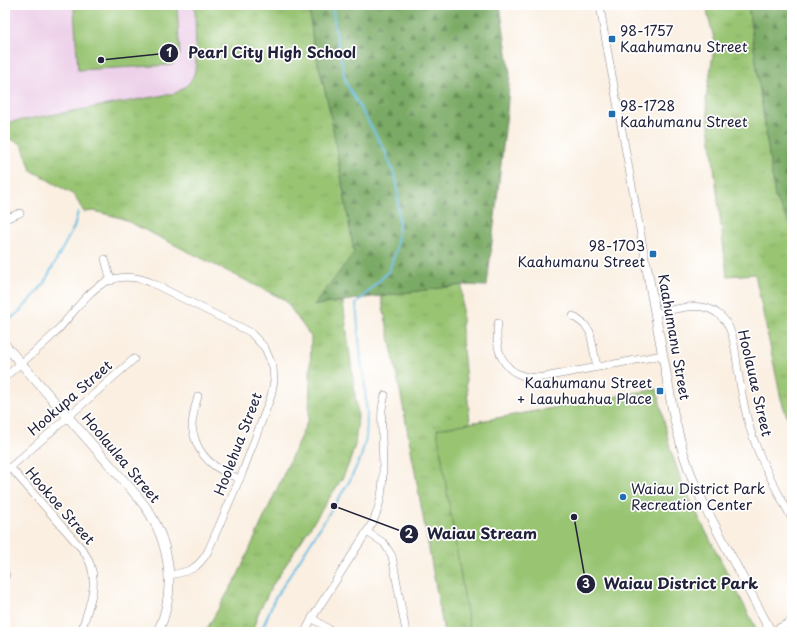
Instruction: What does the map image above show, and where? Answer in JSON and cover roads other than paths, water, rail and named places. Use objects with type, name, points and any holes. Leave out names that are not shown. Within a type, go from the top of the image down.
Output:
[{"type":"street","name":"Kaahumanu Street","points":[[600,5],[655,313],[679,436],[692,478],[705,507],[771,632]]},
{"type":"street","points":[[5,219],[20,213]]},
{"type":"street","points":[[105,258],[111,281]]},
{"type":"street","name":"Hoolehua Street","points":[[5,377],[54,334],[92,291],[111,281],[127,278],[137,278],[150,282],[244,328],[255,336],[264,348],[273,367],[273,388],[240,479],[208,551],[202,561],[190,570],[169,575]]},
{"type":"street","name":"Hoolauae Street","points":[[655,313],[691,307],[703,307],[716,312],[728,324],[745,408],[754,442],[765,468],[792,519]]},
{"type":"street","points":[[573,316],[585,325],[590,332],[597,368]]},
{"type":"street","points":[[498,323],[496,336],[500,355],[508,367],[518,374],[530,378],[597,368],[663,355]]},
{"type":"street","name":"Hoolaulea Street","points":[[5,345],[137,496],[156,524],[163,542],[169,575],[166,608],[158,632]]},
{"type":"street","name":"Hookupa Street","points":[[8,469],[134,359]]},
{"type":"street","points":[[305,632],[312,618],[367,532],[376,515],[383,493],[384,474],[381,408],[385,395]]},
{"type":"street","points":[[198,396],[192,425],[202,454],[212,465],[227,474],[240,479]]},
{"type":"street","name":"Hookoe Street","points":[[8,469],[82,549],[91,564],[94,576],[94,588],[81,632]]},
{"type":"street","points":[[367,532],[384,543],[392,556],[406,632]]},
{"type":"street","points":[[312,618],[333,632]]},
{"type":"street","points":[[771,632],[792,621]]},
{"type":"waterway","points":[[261,632],[274,600],[349,482],[361,457],[366,438],[367,414],[356,304],[389,271],[396,250],[399,224],[397,182],[385,151],[346,83],[332,5]]},
{"type":"waterway","points":[[5,324],[22,309],[43,285],[74,227],[78,212]]},
{"type":"place","name":"98-1757 Kaahumanu Street","points":[[612,39]]},
{"type":"place","name":"Pearl City High School","points":[[101,60]]},
{"type":"place","name":"98-1728 Kaahumanu Street","points":[[612,114]]},
{"type":"place","name":"98-1703 Kaahumanu Street","points":[[653,254]]},
{"type":"place","name":"Kaahumanu Street + Laauhuahua Place","points":[[660,391]]},
{"type":"place","name":"Waiau District Park Recreation Center","points":[[623,497]]},
{"type":"place","name":"Waiau Stream","points":[[334,506]]},
{"type":"place","name":"Waiau District Park","points":[[574,517]]}]
